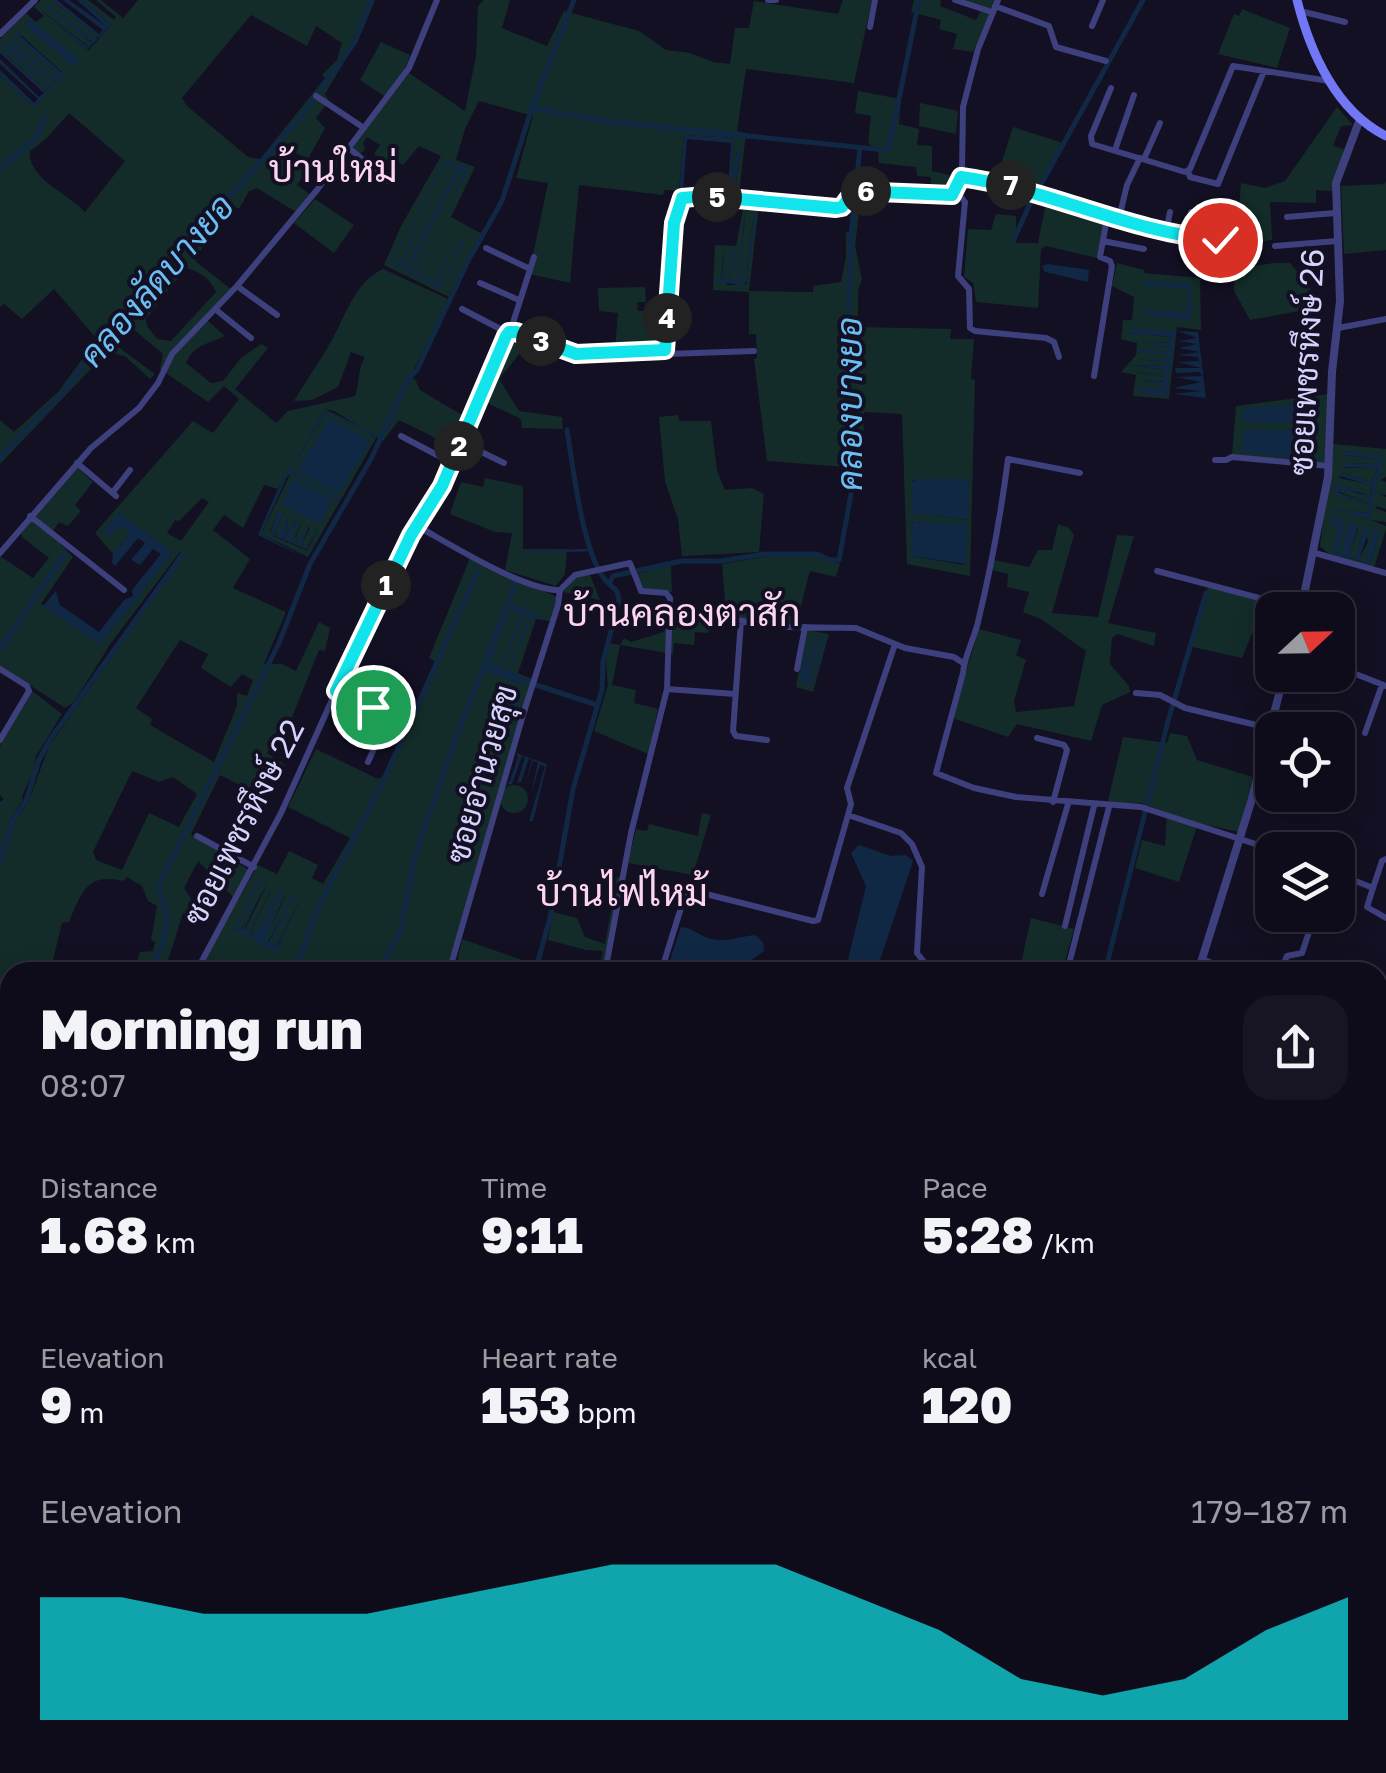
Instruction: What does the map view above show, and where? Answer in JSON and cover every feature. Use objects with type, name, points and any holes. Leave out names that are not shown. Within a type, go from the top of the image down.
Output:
[{"type":"main road","points":[[1298,5],[1312,46],[1330,81],[1360,118],[1386,136]]},
{"type":"street","points":[[0,33],[35,0]]},
{"type":"street","points":[[0,553],[77,463],[138,408],[158,384],[172,354],[238,286],[349,148],[409,68],[437,0]]},
{"type":"street","points":[[768,0],[776,0]]},
{"type":"street","points":[[870,27],[875,0]]},
{"type":"street","points":[[956,0],[995,6],[1049,26],[1056,48],[1106,60]]},
{"type":"street","points":[[1092,26],[1103,0]]},
{"type":"street","points":[[1298,5],[1345,22]]},
{"type":"street","points":[[952,195],[961,177],[962,106],[995,6]]},
{"type":"street","points":[[1264,71],[1218,184],[1190,178],[1188,171],[1233,66],[1330,81]]},
{"type":"street","points":[[1111,88],[1090,139],[1092,144],[1188,171]]},
{"type":"street","points":[[1115,150],[1134,95]]},
{"type":"street","points":[[316,96],[364,128]]},
{"type":"street","name":"ซอยเพชรหึงษ์ 26","points":[[1305,592],[1329,466],[1332,372],[1338,328],[1338,172],[1360,118]]},
{"type":"street","points":[[1094,376],[1112,266],[1110,260],[1100,256],[1103,241],[1160,123]]},
{"type":"street","points":[[349,148],[388,181]]},
{"type":"street","points":[[961,177],[1013,186],[1112,219],[1184,237],[1222,239],[1226,228]]},
{"type":"street","points":[[754,351],[666,354],[674,223],[680,199],[706,196],[836,208],[857,191],[961,197],[966,202],[958,276],[969,289],[970,328],[1046,338],[1057,346],[1059,357]]},
{"type":"street","points":[[1166,232],[1170,212]]},
{"type":"street","points":[[1184,237],[1192,212]]},
{"type":"street","points":[[1287,218],[1335,212]]},
{"type":"street","points":[[1204,239],[1209,219]]},
{"type":"street","points":[[1103,241],[1144,249]]},
{"type":"street","points":[[1274,246],[1338,241]]},
{"type":"street","points":[[486,248],[530,269]]},
{"type":"street","name":"ซอยเพชรหึงษ์ 22","points":[[201,962],[254,867],[417,526],[442,486],[509,332],[534,257]]},
{"type":"street","points":[[480,284],[519,300]]},
{"type":"street","points":[[238,286],[276,315]]},
{"type":"street","points":[[215,308],[251,338]]},
{"type":"street","points":[[462,309],[509,332],[576,354],[665,350]]},
{"type":"street","points":[[1338,328],[1386,320]]},
{"type":"street","points":[[401,436],[452,462]]},
{"type":"street","points":[[461,442],[504,462]]},
{"type":"street","points":[[1215,460],[1232,456],[1329,466]]},
{"type":"street","points":[[1080,473],[1008,459],[999,525],[979,617],[963,663],[936,774],[974,788],[1053,802],[1146,808],[1255,843]]},
{"type":"street","points":[[77,463],[114,494],[130,470]]},
{"type":"street","points":[[30,516],[124,590]]},
{"type":"street","points":[[417,526],[545,589],[560,590],[570,578],[630,563],[641,591],[666,592],[672,611],[667,689],[631,833],[606,962]]},
{"type":"street","points":[[1315,554],[1386,573]]},
{"type":"street","points":[[1156,570],[1255,597]]},
{"type":"street","name":"ซอยอำนวยสุข","points":[[452,962],[560,590]]},
{"type":"street","points":[[672,611],[740,621],[856,628],[895,644],[954,657],[963,663]]},
{"type":"street","points":[[740,621],[734,735],[767,740]]},
{"type":"street","points":[[798,669],[805,627]]},
{"type":"street","points":[[664,962],[690,890],[818,920],[851,804],[847,788],[895,644]]},
{"type":"street","points":[[0,669],[29,691],[0,740]]},
{"type":"street","points":[[1355,674],[1384,686],[1366,733]]},
{"type":"street","points":[[667,689],[736,694]]},
{"type":"street","points":[[336,691],[388,717],[368,762]]},
{"type":"street","points":[[1136,693],[1160,695],[1255,724]]},
{"type":"street","points":[[1037,738],[1067,750],[1053,802]]},
{"type":"street","points":[[1201,962],[1255,781]]},
{"type":"street","points":[[1042,894],[1068,804]]},
{"type":"street","points":[[1065,926],[1094,806]]},
{"type":"street","points":[[1070,962],[1109,807]]},
{"type":"street","points":[[848,815],[901,833],[912,844],[922,868],[918,953],[925,962]]},
{"type":"street","points":[[197,836],[254,867]]},
{"type":"street","points":[[1386,859],[1367,907],[1386,918]]},
{"type":"street","points":[[1355,881],[1373,888]]},
{"type":"street","points":[[1284,962],[1287,956],[1302,953],[1309,932]]},
{"type":"street","points":[[1202,959],[1210,962]]},
{"type":"green space","points":[[41,0],[52,0],[97,36],[95,41],[46,3],[92,43],[89,47],[40,9],[88,51],[111,25],[82,0],[88,0],[114,20],[116,17],[96,0],[123,18],[138,0],[375,0],[362,32],[325,94],[329,101],[316,118],[325,128],[308,159],[294,152],[289,160],[306,172],[297,185],[311,195],[296,212],[257,188],[249,191],[239,209],[232,205],[214,226],[195,261],[231,289],[208,321],[225,336],[198,348],[186,363],[211,383],[223,381],[241,358],[261,344],[268,348],[235,389],[276,423],[288,411],[355,396],[365,357],[351,352],[338,387],[312,400],[294,401],[359,289],[383,269],[446,298],[448,303],[410,377],[420,390],[467,418],[456,448],[399,420],[383,441],[325,409],[292,467],[327,411],[376,438],[342,498],[289,470],[278,489],[264,485],[243,528],[224,515],[213,530],[250,559],[233,588],[286,612],[264,664],[282,664],[296,671],[319,622],[330,628],[325,651],[319,650],[291,720],[286,720],[267,753],[285,765],[278,775],[268,769],[248,789],[220,775],[191,834],[249,870],[235,899],[198,861],[184,888],[203,917],[183,913],[168,962],[137,962],[140,952],[153,951],[157,906],[148,901],[142,886],[127,877],[123,881],[101,880],[87,887],[69,922],[62,923],[52,962],[0,962],[0,864],[15,821],[28,803],[49,746],[184,555],[180,552],[111,643],[74,702],[65,708],[0,666],[0,556],[33,578],[49,558],[22,537],[21,531],[77,467],[93,482],[75,505],[81,511],[68,526],[59,522],[51,534],[73,557],[41,604],[100,644],[171,552],[119,513],[120,525],[130,534],[113,554],[95,533],[193,421],[213,433],[239,399],[224,386],[208,402],[160,369],[163,354],[126,323],[117,346],[155,374],[150,379],[126,357],[108,351],[0,464],[0,420],[14,432],[58,392],[97,339],[54,289],[22,319],[4,304],[0,307],[0,76],[34,107],[52,86],[9,45],[5,48],[50,86],[46,91],[0,49],[0,39],[26,13],[36,22],[44,16],[34,7]],"holes":[[[251,15],[307,46],[316,26],[342,43],[337,60],[322,75],[325,78],[260,159],[248,157],[182,98]],[[15,34],[63,73],[52,86],[55,81],[10,39],[57,79],[60,75]],[[69,113],[125,161],[85,212],[35,169],[30,151]],[[186,268],[200,273],[214,287],[216,292],[171,341],[157,339],[146,319]],[[202,498],[209,502],[181,541],[167,533],[175,520],[179,521]],[[180,640],[208,654],[201,668],[231,687],[242,674],[253,680],[247,696],[237,693],[237,706],[214,762],[150,725],[152,719],[136,708]],[[132,771],[159,782],[173,777],[197,794],[179,827],[149,813],[122,870],[96,860],[93,852]]]},
{"type":"green space","points":[[484,0],[510,0],[502,28],[547,46],[564,11],[639,31],[666,50],[730,64],[735,28],[749,28],[754,1],[838,14],[843,0],[872,0],[854,83],[746,69],[737,131],[746,133],[738,203],[679,196],[676,190],[664,190],[663,195],[579,185],[570,283],[529,274],[548,183],[516,178],[533,116],[479,101],[456,160],[475,167],[451,217],[482,234],[451,298],[384,265],[401,226],[441,156],[419,146],[403,165],[390,157],[384,162],[374,154],[380,145],[367,137],[360,154],[352,148],[409,73],[465,111],[476,56],[478,6]],"holes":[[[684,135],[734,138],[731,192],[737,152],[740,153],[734,195],[682,194],[679,189]]]},
{"type":"green space","points":[[914,0],[941,0],[940,6],[976,20],[981,10],[967,5],[967,0],[996,0],[973,52],[953,49],[957,34],[939,29],[941,20],[911,12]]},
{"type":"green space","points":[[1242,9],[1290,28],[1277,68],[1218,54],[1234,14],[1239,16]]},
{"type":"green space","points":[[381,42],[410,55],[405,70],[386,97],[360,80]]},
{"type":"green space","points":[[858,91],[901,99],[899,124],[919,129],[917,145],[932,146],[932,171],[949,175],[948,190],[930,189],[931,177],[917,176],[916,167],[879,163],[878,151],[868,143],[871,116],[855,113]]},
{"type":"green space","points":[[920,103],[958,111],[956,134],[919,126]]},
{"type":"green space","points":[[1337,107],[1353,125],[1341,126],[1333,146],[1344,149],[1332,191],[1316,190],[1316,203],[1270,202],[1272,240],[1236,245],[1241,183],[1265,188],[1285,181]]},
{"type":"green space","points":[[1013,127],[1066,144],[1037,193],[1012,183],[1018,168],[1001,164]]},
{"type":"green space","points":[[1386,181],[1386,250],[1344,254],[1341,186]]},
{"type":"green space","points":[[855,194],[861,196],[855,246],[862,279],[858,327],[951,329],[950,339],[974,339],[970,576],[907,564],[902,414],[864,412],[863,445],[858,446],[845,467],[767,461],[754,359],[756,334],[749,334],[749,292],[713,290],[715,245],[736,246],[744,204],[759,205],[749,291],[813,292],[813,286],[841,282],[846,233],[851,230]],"holes":[[[746,207],[739,282],[746,281],[754,211],[747,284],[728,285],[721,280],[724,248],[723,280],[729,280],[733,248],[731,280],[737,282]],[[969,479],[966,520],[914,513],[913,480]],[[912,522],[965,526],[964,565],[912,556]]]},
{"type":"green space","points":[[315,199],[354,225],[334,253],[294,223]]},
{"type":"green space","points":[[1046,203],[1104,221],[1097,258],[1046,246],[1041,249],[1038,308],[976,302],[973,283],[964,277],[968,229],[991,230],[996,214],[1016,216],[1016,243],[1038,243]]},
{"type":"green space","points":[[1117,263],[1144,273],[1200,278],[1201,330],[1177,327],[1169,399],[1133,396],[1136,375],[1121,372],[1136,355],[1137,343],[1121,339],[1123,320],[1132,320],[1134,297],[1112,286]],"holes":[[[1172,331],[1166,395],[1140,388],[1163,388],[1164,385],[1140,380],[1165,382],[1165,377],[1130,371],[1165,375],[1165,370],[1129,365],[1166,366],[1166,362],[1138,359],[1167,359],[1167,354],[1139,350],[1169,352],[1170,348],[1143,342],[1170,343],[1171,337],[1128,333]]]},
{"type":"green space","points":[[1290,263],[1309,285],[1316,308],[1250,320],[1234,291],[1235,269]]},
{"type":"green space","points":[[645,287],[646,302],[637,302],[638,311],[664,311],[663,342],[653,354],[615,349],[618,313],[599,311],[598,288]]},
{"type":"green space","points":[[510,333],[526,340],[525,347],[499,379],[519,411],[562,417],[563,429],[522,428],[521,419],[483,401]]},
{"type":"green space","points":[[1329,394],[1328,463],[1232,455],[1236,406]]},
{"type":"green space","points":[[678,415],[679,421],[711,421],[717,471],[725,490],[752,488],[764,494],[759,552],[682,556],[678,519],[665,482],[659,417]]},
{"type":"green space","points":[[1333,444],[1386,449],[1386,477],[1381,480],[1386,482],[1386,495],[1379,493],[1386,497],[1386,509],[1375,508],[1386,512],[1386,522],[1371,520],[1386,529],[1374,568],[1328,553],[1320,546]],"holes":[[[1343,451],[1381,457],[1369,519],[1332,509],[1367,513],[1369,504],[1336,495],[1339,484],[1368,496],[1341,488],[1339,492],[1368,502],[1373,485],[1339,478],[1342,473],[1372,482],[1378,467],[1344,468],[1346,463],[1376,464],[1379,460],[1344,455]],[[1350,522],[1358,528],[1352,558],[1356,557],[1364,526],[1368,542],[1360,557],[1362,561],[1366,561],[1373,535],[1380,531],[1370,564],[1342,556]]]},
{"type":"green space","points":[[291,473],[340,501],[308,557],[261,534]],"holes":[[[279,510],[284,513],[274,532],[278,536],[289,516],[284,539],[295,520],[298,521],[288,540],[293,541],[301,523],[295,543],[300,545],[309,526],[301,546],[306,548],[318,529],[308,551],[273,536],[270,532]]]},
{"type":"green space","points":[[485,478],[523,486],[523,549],[567,549],[565,574],[556,586],[505,570],[512,533],[495,532],[450,514],[461,482],[483,487]]},
{"type":"green space","points":[[1058,524],[1074,535],[1052,613],[1098,617],[1117,535],[1134,536],[1108,623],[1156,633],[1154,646],[1118,634],[1112,638],[1110,664],[1130,692],[1102,705],[1091,741],[1017,724],[1008,737],[952,718],[979,629],[1021,640],[1016,655],[1026,660],[1014,701],[1016,712],[1074,706],[1086,651],[1041,619],[1023,612],[1029,592],[1007,587],[1008,574],[992,570],[993,560],[1029,567],[1038,550],[1052,550]]},
{"type":"green space","points":[[769,556],[817,556],[840,564],[836,577],[810,571],[796,625],[726,616],[722,564]]},
{"type":"green space","points":[[470,558],[557,597],[550,621],[536,619],[518,673],[532,679],[450,962],[203,962],[258,865],[277,874],[289,851],[318,865],[312,878],[323,884],[350,838],[288,807],[316,749],[378,779],[435,662],[429,658]],"holes":[[[261,876],[237,928],[241,929],[269,881],[244,931],[249,932],[274,884],[250,934],[255,937],[281,888],[257,938],[262,939],[288,891],[263,942],[234,929]],[[294,894],[270,944],[275,946],[301,899],[279,949],[267,944]]]},
{"type":"green space","points":[[671,565],[672,592],[638,594],[637,574]]},
{"type":"green space","points":[[590,575],[600,600],[563,592],[576,577]]},
{"type":"green space","points":[[1208,587],[1255,600],[1255,635],[1252,634],[1242,658],[1188,646]]},
{"type":"green space","points":[[669,612],[726,616],[707,633],[695,632],[694,645],[674,643],[673,654],[620,645],[624,638],[631,642],[664,632]]},
{"type":"green space","points":[[807,630],[829,634],[813,692],[796,687]]},
{"type":"green space","points":[[609,643],[620,645],[612,685],[636,690],[634,703],[658,709],[648,754],[594,731],[608,685]]},
{"type":"green space","points":[[32,691],[62,714],[36,756],[35,769],[11,818],[0,854],[0,802],[4,799],[0,795],[0,746]]},
{"type":"green space","points":[[1170,733],[1187,736],[1197,760],[1253,777],[1239,832],[1198,823],[1179,882],[1135,868],[1142,840],[1165,846],[1167,813],[1141,803],[1107,805],[1123,737],[1167,743]]},
{"type":"green space","points":[[514,785],[524,789],[528,799],[524,809],[514,813],[504,809],[500,799],[504,789]]},
{"type":"green space","points":[[702,813],[711,815],[693,875],[628,863],[636,829],[647,831],[649,824],[698,836]]},
{"type":"green space","points":[[617,877],[624,880],[609,962],[600,962],[603,951],[548,940],[553,912],[577,918],[585,937],[605,944]]},
{"type":"green space","points":[[1031,918],[1074,929],[1065,962],[1021,962]]},
{"type":"green space","points":[[462,939],[528,962],[457,962]]},
{"type":"water","points":[[52,0],[99,34],[103,30],[63,0],[69,0],[107,27],[77,0],[82,0],[111,25],[87,50],[40,9],[88,47],[92,42],[46,3],[94,40],[98,37]]},
{"type":"water","points":[[31,20],[78,63],[73,66],[27,26]]},
{"type":"water","points":[[17,33],[62,73],[69,69],[34,107],[0,76],[0,70],[34,103],[38,99],[0,64],[0,59],[39,97],[44,93],[0,49],[46,91],[50,86],[2,46],[9,45],[52,85],[55,81],[10,38],[56,78],[59,75],[15,36]]},
{"type":"water","points":[[684,135],[734,138],[731,191],[737,151],[740,152],[734,195],[679,192]],"holes":[[[687,139],[731,143],[728,190],[683,190]]]},
{"type":"water","points":[[445,160],[466,166],[467,173],[444,216],[462,167],[408,271],[413,271],[441,222],[415,272],[420,276],[445,226],[422,276],[428,279],[453,230],[429,279],[434,282],[459,233],[437,283],[442,285],[465,241],[441,289],[391,263]],"holes":[[[446,163],[456,165],[405,269],[401,265],[451,168],[395,265],[393,261]]]},
{"type":"water","points":[[745,207],[740,282],[746,281],[756,211],[748,281],[743,285],[716,282],[715,278],[721,279],[726,247],[723,280],[729,280],[732,248],[735,251],[731,280],[737,281]]},
{"type":"water","points":[[1042,266],[1089,270],[1088,282],[1045,272]]},
{"type":"water","points":[[1147,281],[1190,283],[1191,317],[1186,320],[1145,315],[1146,310],[1186,313],[1188,288],[1142,286]]},
{"type":"water","points":[[1129,329],[1175,331],[1166,396],[1138,391],[1163,388],[1139,380],[1164,382],[1165,377],[1126,371],[1165,375],[1165,370],[1129,365],[1166,366],[1166,362],[1138,359],[1166,359],[1167,354],[1139,349],[1169,352],[1169,348],[1142,342],[1169,343],[1171,337],[1128,333]]},
{"type":"water","points":[[1178,331],[1198,332],[1206,398],[1173,394],[1201,391],[1173,388],[1201,382],[1176,377],[1202,376],[1200,372],[1176,373],[1175,368],[1202,368],[1178,362],[1199,361],[1198,357],[1178,355],[1200,352],[1179,348],[1197,344],[1178,341],[1197,338]]},
{"type":"water","points":[[1297,404],[1301,423],[1243,422],[1244,409]]},
{"type":"water","points":[[325,409],[377,435],[376,438],[327,411],[290,470],[342,498],[340,501],[291,474],[287,477],[261,534],[307,559],[258,535],[278,489]]},
{"type":"water","points":[[330,417],[370,442],[339,493],[297,470]]},
{"type":"water","points":[[1244,430],[1299,430],[1299,459],[1241,451]]},
{"type":"water","points":[[1343,451],[1383,459],[1369,519],[1331,509],[1367,513],[1369,504],[1334,492],[1339,484],[1370,494],[1339,489],[1339,493],[1368,502],[1373,486],[1337,475],[1372,482],[1378,468],[1341,467],[1346,463],[1376,464],[1378,460],[1344,455]]},
{"type":"water","points":[[916,479],[969,479],[968,520],[912,513],[912,483]]},
{"type":"water","points":[[293,480],[332,500],[320,525],[282,505]]},
{"type":"water","points":[[279,510],[284,513],[274,532],[277,536],[289,515],[284,539],[296,519],[289,540],[293,541],[303,522],[297,544],[310,524],[301,546],[307,548],[318,529],[308,550],[270,534]]},
{"type":"water","points":[[119,513],[170,550],[171,555],[100,644],[43,606],[56,591],[60,605],[99,632],[124,600],[133,596],[132,590],[161,554],[153,549],[140,565],[131,560],[145,543],[138,538],[115,566],[113,554],[130,534],[120,525],[110,537],[103,532]]},
{"type":"water","points":[[1332,516],[1345,524],[1337,553],[1341,555],[1350,521],[1358,526],[1352,558],[1356,556],[1364,526],[1369,530],[1362,561],[1366,560],[1372,531],[1380,531],[1370,564],[1333,553],[1337,526],[1335,522],[1329,528]]},
{"type":"water","points":[[914,522],[968,524],[965,564],[912,556]]},
{"type":"water","points":[[513,604],[545,618],[531,617],[510,670],[521,677],[498,671],[526,686],[484,671],[495,670],[489,666]],"holes":[[[512,609],[521,613],[500,667],[491,662]],[[524,613],[528,617],[509,669],[505,670],[502,668]]]},
{"type":"water","points":[[822,635],[826,635],[815,679],[803,686],[800,675],[807,639],[806,674],[816,636],[819,637],[809,682],[814,677]]},
{"type":"water","points":[[501,689],[521,696],[510,722],[494,716]]},
{"type":"water","points":[[516,753],[547,764],[533,821],[529,821],[545,766],[540,765],[531,794],[538,762],[533,761],[524,789],[532,760],[529,758],[521,782],[517,783],[525,758],[522,756],[512,784],[506,785],[518,757]]},
{"type":"water","points":[[859,845],[891,856],[906,855],[913,861],[879,962],[847,962],[866,886],[851,853]]},
{"type":"water","points":[[260,876],[237,928],[242,929],[267,879],[244,930],[249,932],[274,884],[250,934],[255,936],[282,889],[259,940],[286,891],[264,943],[269,942],[293,893],[271,944],[275,946],[301,899],[279,949],[307,901],[277,953],[234,929]]},
{"type":"water","points":[[681,927],[718,940],[755,935],[763,942],[764,951],[749,962],[669,962]]},
{"type":"waterway","name":"คลองลัดบางยอ","points":[[0,457],[58,398],[302,115],[355,42],[371,0]]},
{"type":"waterway","points":[[155,962],[166,925],[159,885],[279,643],[310,564],[371,459],[408,379],[417,370],[468,261],[502,201],[532,108],[574,0]]},
{"type":"waterway","points":[[532,108],[611,122],[885,150],[889,148],[919,0]]},
{"type":"waterway","points":[[1014,239],[1143,0]]},
{"type":"waterway","points":[[0,169],[36,138],[45,119]]},
{"type":"waterway","name":"คลองบางยอ","points":[[538,962],[550,918],[573,789],[602,690],[603,662],[619,600],[617,591],[609,584],[613,576],[682,561],[721,561],[764,554],[817,554],[839,560],[853,483],[847,347],[852,224],[860,148]]},
{"type":"waterway","points":[[567,430],[586,535],[592,555],[609,584]]},
{"type":"waterway","points":[[525,552],[592,550]]},
{"type":"waterway","points":[[0,649],[65,554]]},
{"type":"waterway","points":[[0,862],[13,820],[26,801],[49,741],[182,555]]},
{"type":"waterway","points":[[298,962],[315,914],[384,780],[478,571]]},
{"type":"waterway","points":[[384,962],[400,932],[416,852],[516,582]]},
{"type":"waterway","points":[[1108,962],[1168,721],[1206,593]]},
{"type":"waterway","points":[[500,673],[530,683]]},
{"type":"waterway","points":[[536,685],[597,705]]},
{"type":"district","name":"บ้านใหม่","points":[[333,167]]},
{"type":"district","name":"บ้านคลองตาสัก","points":[[682,611]]},
{"type":"district","name":"บ้านไฟไหม้","points":[[622,891]]},
{"type":"route","points":[[373,707],[336,691],[411,535],[442,486],[506,336],[516,332],[576,354],[665,350],[674,223],[680,199],[706,196],[836,208],[842,207],[854,191],[952,195],[961,177],[1013,186],[1112,220],[1184,237],[1220,240]]}]
